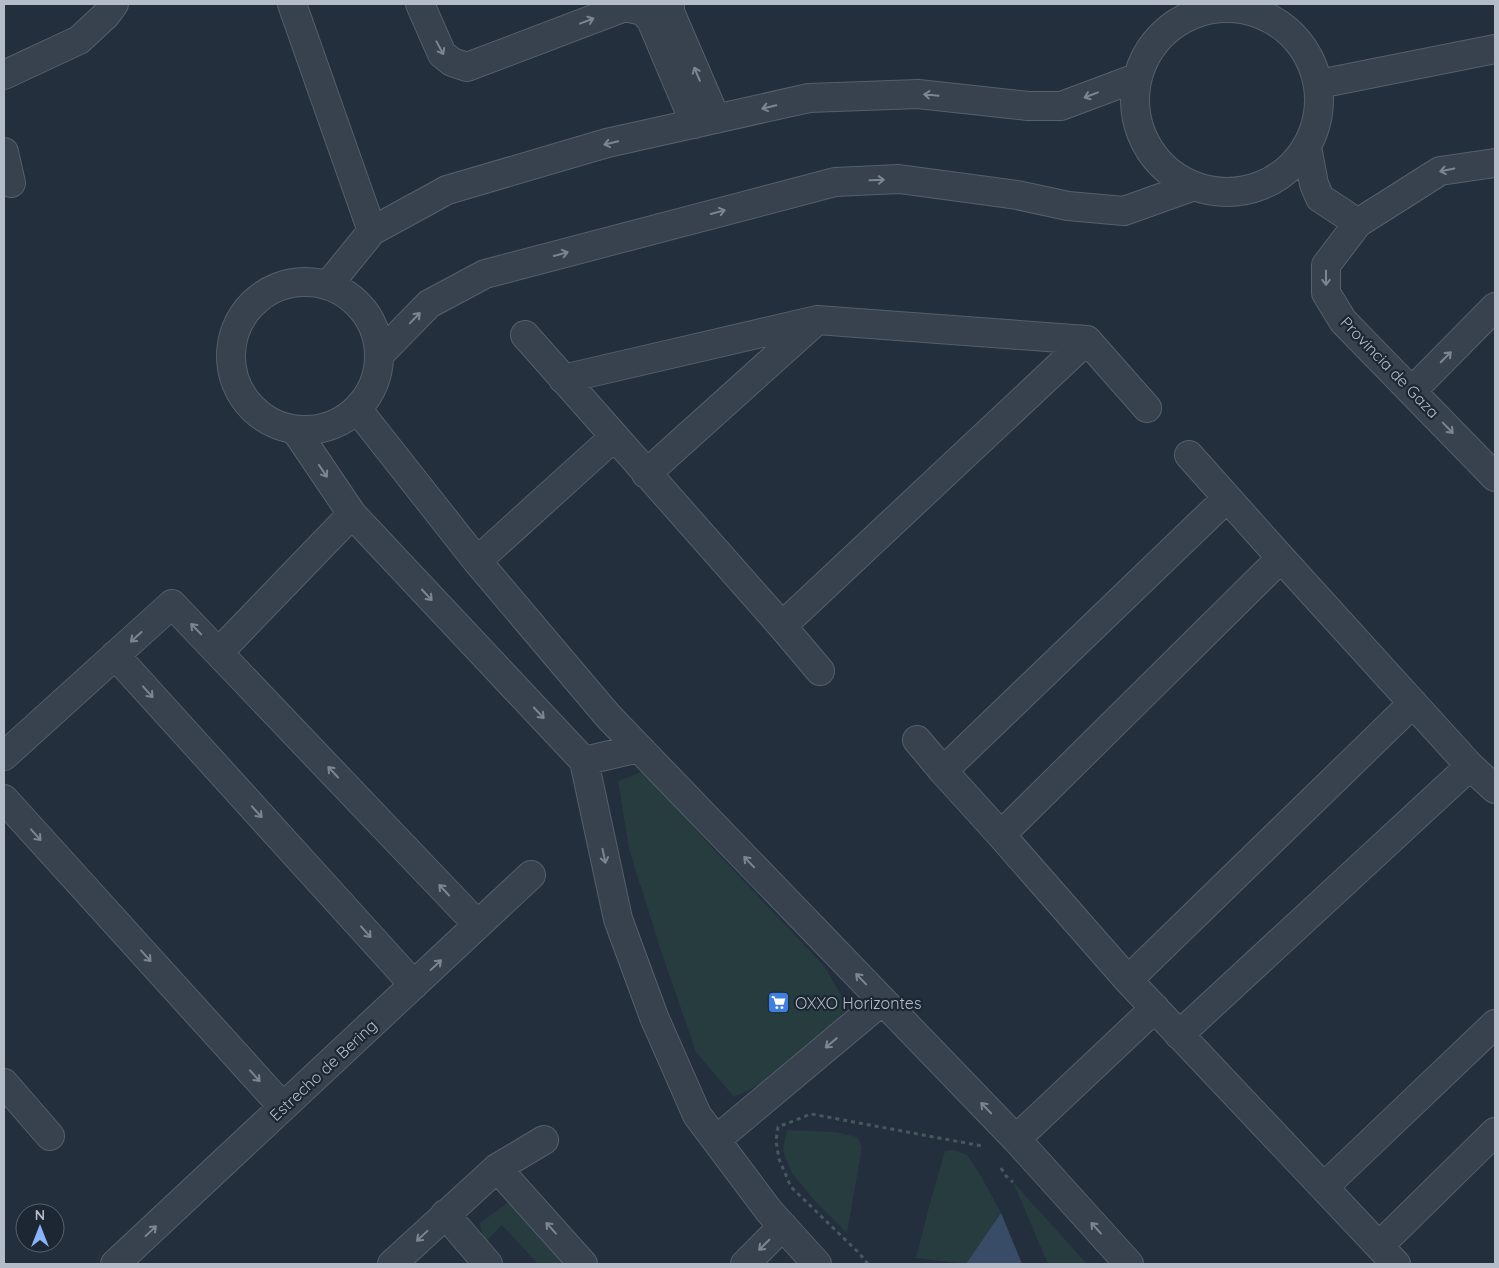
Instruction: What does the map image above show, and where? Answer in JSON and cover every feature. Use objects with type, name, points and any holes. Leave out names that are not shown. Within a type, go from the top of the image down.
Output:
[{"type":"street","points":[[4,75],[78,40],[106,15],[114,4]]},
{"type":"street","points":[[292,4],[372,231]]},
{"type":"street","points":[[420,4],[442,54],[452,62],[467,66],[611,7],[625,6],[643,12],[664,12],[706,121]]},
{"type":"street","points":[[1226,5],[1267,16],[1301,43],[1318,84],[1318,116],[1307,147],[1286,171],[1258,187],[1226,192],[1194,186],[1165,169],[1145,143],[1134,111],[1136,78],[1158,38],[1192,8],[1226,5]]},
{"type":"street","points":[[1318,84],[1495,49]]},
{"type":"street","points":[[329,284],[372,231],[447,190],[607,143],[809,98],[918,94],[1028,106],[1061,106],[1136,78]]},
{"type":"street","points":[[1307,147],[1314,184],[1320,198],[1358,223]]},
{"type":"street","points":[[4,152],[11,182]]},
{"type":"street","name":"Provincia de Gaza","points":[[1495,163],[1440,171],[1358,223],[1326,265],[1326,293],[1343,321],[1495,476]]},
{"type":"street","points":[[381,353],[429,304],[485,274],[834,182],[899,179],[1017,195],[1068,206],[1124,211],[1194,186]]},
{"type":"street","points":[[287,282],[329,284],[366,310],[381,353],[375,384],[358,410],[332,426],[318,430],[296,431],[257,415],[233,380],[230,339],[250,302],[287,282]]},
{"type":"street","points":[[1412,392],[1495,308]]},
{"type":"street","points":[[646,474],[817,320]]},
{"type":"street","points":[[563,379],[817,320],[1087,340],[1147,408]]},
{"type":"street","points":[[524,335],[820,671]]},
{"type":"street","points":[[782,626],[1087,340]]},
{"type":"street","points":[[358,410],[477,561],[608,716],[1016,1139],[1129,1264]]},
{"type":"street","points":[[296,431],[352,514],[584,761],[618,919],[654,1017],[697,1115],[783,1226],[806,1260]]},
{"type":"street","points":[[477,561],[614,437]]},
{"type":"street","points":[[1190,455],[1470,766],[1495,789]]},
{"type":"street","points":[[943,772],[1227,498]]},
{"type":"street","points":[[219,652],[352,514]]},
{"type":"street","points":[[1001,835],[1281,558]]},
{"type":"street","points":[[4,756],[172,604],[478,925]]},
{"type":"street","points":[[115,656],[414,985]]},
{"type":"street","points":[[1128,980],[1413,703]]},
{"type":"street","points":[[917,740],[943,772],[1179,1036],[1388,1255],[1495,1132]]},
{"type":"street","points":[[584,761],[639,748]]},
{"type":"street","points":[[1179,1036],[1470,766]]},
{"type":"street","points":[[4,799],[283,1107]]},
{"type":"street","name":"Estrecho de Bering","points":[[115,1264],[532,875]]},
{"type":"street","points":[[716,1140],[882,1001]]},
{"type":"street","points":[[1016,1139],[1155,1008]]},
{"type":"street","points":[[1324,1187],[1495,1024]]},
{"type":"street","points":[[9,1101],[50,1136]]},
{"type":"street","points":[[392,1264],[497,1168],[544,1140]]},
{"type":"street","points":[[497,1168],[583,1264]]},
{"type":"street","points":[[445,1214],[488,1264]]},
{"type":"street","points":[[745,1264],[783,1226]]},
{"type":"path","points":[[868,1264],[791,1187],[779,1159],[776,1141],[778,1127],[811,1114],[988,1147]]},
{"type":"path","points":[[997,1162],[1006,1176],[1018,1186]]},
{"type":"green space","points":[[644,771],[707,842],[825,967],[848,1008],[791,1070],[734,1097],[696,1052],[661,951],[629,849],[618,781]]},
{"type":"green space","points":[[787,1130],[835,1132],[857,1137],[862,1147],[847,1233],[815,1201],[792,1173],[783,1151]]},
{"type":"green space","points":[[954,1150],[967,1155],[981,1176],[1001,1213],[1022,1264],[966,1264],[916,1258],[945,1151]]},
{"type":"green space","points":[[1013,1182],[1087,1264],[1048,1264]]},
{"type":"green space","points":[[510,1201],[572,1264],[538,1264],[502,1225],[484,1243],[480,1223]]},
{"type":"water","points":[[1001,1213],[1022,1264],[966,1264]]},
{"type":"place","name":"OXXO Horizontes","points":[[779,1003]]}]
